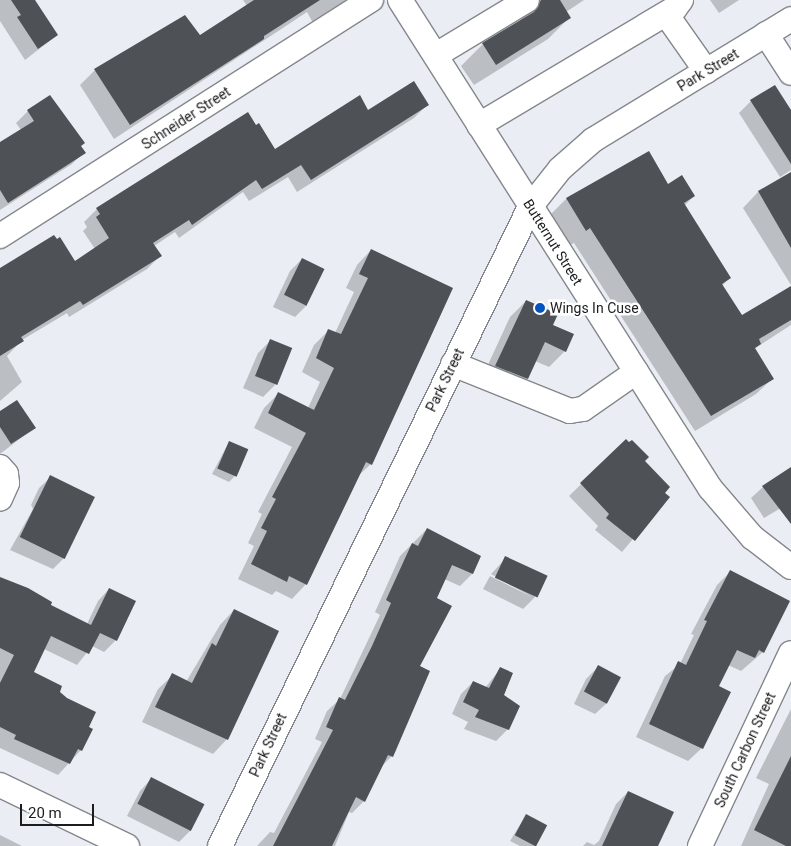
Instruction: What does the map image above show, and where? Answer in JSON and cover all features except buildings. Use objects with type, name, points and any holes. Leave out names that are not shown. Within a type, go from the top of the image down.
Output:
[{"type":"street","name":"Schneider Street","points":[[0,236],[371,0]]},
{"type":"street","name":"Butternut Street","points":[[400,0],[710,488],[752,537],[791,567]]},
{"type":"street","points":[[436,55],[527,0]]},
{"type":"street","points":[[479,125],[530,93],[566,75],[674,7],[706,71]]},
{"type":"street","name":"Park Street","points":[[220,846],[530,206],[560,169],[593,140],[791,19]]},
{"type":"street","points":[[766,34],[791,73]]},
{"type":"street","points":[[453,364],[570,411],[583,409],[636,372]]},
{"type":"street","name":"South Carbon Street","points":[[700,846],[791,653]]},
{"type":"street","points":[[0,784],[127,846]]},
{"type":"place","name":"Wings In Cuse","points":[[540,308]]}]
